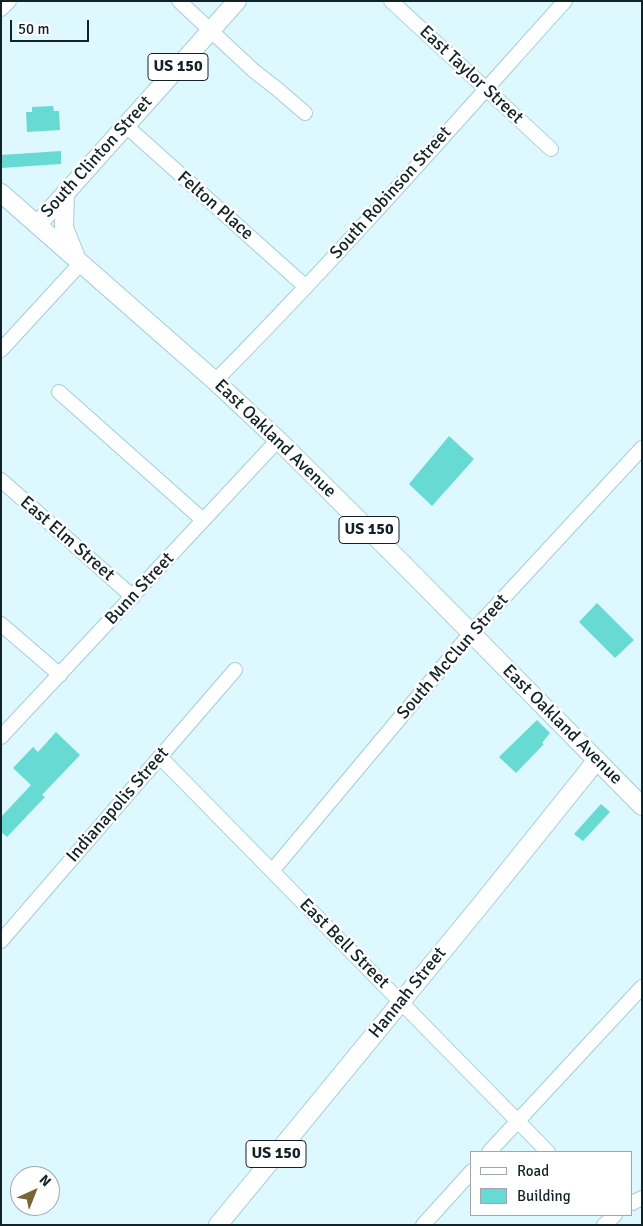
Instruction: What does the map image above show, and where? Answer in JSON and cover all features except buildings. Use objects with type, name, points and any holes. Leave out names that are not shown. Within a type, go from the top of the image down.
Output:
[{"type":"main road","name":"South Clinton Street","points":[[38,224],[237,1]]},
{"type":"main road","name":"East Oakland Avenue","points":[[1,193],[215,381],[278,440],[642,806]]},
{"type":"main road","points":[[65,193],[64,228],[79,261]]},
{"type":"main road","name":"Hannah Street","points":[[218,1225],[597,760]]},
{"type":"street","points":[[1,9],[9,1]]},
{"type":"street","points":[[179,1],[254,71],[305,113]]},
{"type":"street","name":"East Taylor Street","points":[[390,1],[551,149]]},
{"type":"street","name":"South Robinson Street","points":[[215,381],[306,286],[565,1]]},
{"type":"street","name":"Felton Place","points":[[125,126],[306,286]]},
{"type":"street","points":[[1,350],[79,261]]},
{"type":"street","points":[[59,392],[203,520]]},
{"type":"street","name":"Bunn Street","points":[[1,737],[278,440]]},
{"type":"street","name":"South McClun Street","points":[[272,871],[471,633],[642,448]]},
{"type":"street","name":"East Elm Street","points":[[1,480],[133,597]]},
{"type":"street","points":[[1,624],[60,675]]},
{"type":"street","name":"Indianapolis Street","points":[[1,941],[235,670]]},
{"type":"street","name":"East Bell Street","points":[[160,757],[547,1151]]},
{"type":"street","points":[[490,1151],[642,987]]},
{"type":"street","points":[[423,1225],[470,1174]]}]
